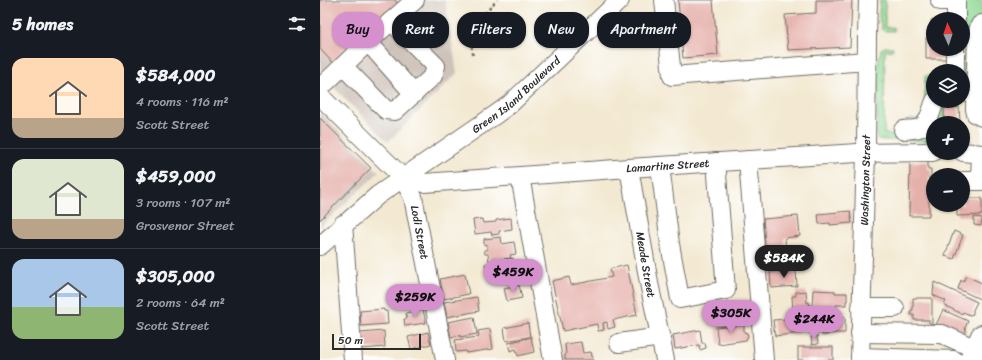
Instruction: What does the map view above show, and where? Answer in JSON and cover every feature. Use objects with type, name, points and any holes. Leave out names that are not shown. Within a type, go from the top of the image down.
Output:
[{"type":"street","points":[[384,27],[415,0]]},
{"type":"street","name":"Green Island Boulevard","points":[[343,224],[378,195],[509,105],[620,0]]},
{"type":"street","points":[[664,0],[672,76],[866,61]]},
{"type":"street","name":"Washington Street","points":[[860,358],[866,152],[868,0]]},
{"type":"street","points":[[343,66],[386,110],[395,111],[414,94],[433,76],[436,66],[391,21]]},
{"type":"street","points":[[982,24],[980,25],[977,34],[975,109],[976,114],[982,117]]},
{"type":"street","points":[[320,88],[362,48]]},
{"type":"street","points":[[373,48],[414,94]]},
{"type":"street","points":[[982,55],[982,107]]},
{"type":"street","points":[[320,96],[403,178]]},
{"type":"street","points":[[903,130],[917,129],[924,126],[932,108]]},
{"type":"street","name":"Lamartine Street","points":[[403,178],[424,184],[866,152],[926,152]]},
{"type":"street","points":[[970,153],[981,154],[975,181]]},
{"type":"street","points":[[748,160],[764,360]]},
{"type":"street","points":[[660,166],[670,244],[680,299],[726,290],[716,162]]},
{"type":"street","name":"Meade Street","points":[[629,168],[649,283],[665,360]]},
{"type":"street","points":[[520,176],[553,360]]},
{"type":"street","name":"Lodi Street","points":[[403,178],[413,197],[445,360]]},
{"type":"street","points":[[320,246],[343,224]]},
{"type":"street","points":[[343,224],[353,360]]},
{"type":"street","points":[[861,308],[895,308]]},
{"type":"street","points":[[860,333],[942,334],[976,348]]},
{"type":"street","points":[[620,343],[661,337]]},
{"type":"street","points":[[860,358],[954,360]]},
{"type":"path","points":[[473,55],[469,30],[497,0]]},
{"type":"shaded area","points":[[320,0],[445,0],[447,12],[392,12],[392,48],[449,48],[449,24],[457,73],[388,142],[320,74]]},
{"type":"shaded area","points":[[320,112],[379,172],[320,227]]},
{"type":"green space","points":[[880,0],[885,0],[885,27],[894,28],[894,31],[885,31],[881,29],[882,26],[879,17]]},
{"type":"green space","points":[[963,0],[982,0],[982,19],[974,27],[970,26],[970,12],[963,12]]},
{"type":"green space","points":[[885,47],[893,47],[892,50],[885,51],[884,134],[926,134],[926,141],[877,139],[878,59],[881,49]]},
{"type":"green space","points":[[963,56],[970,56],[969,64],[963,64]]},
{"type":"green space","points":[[926,76],[926,108],[930,108],[924,123],[910,122],[910,119],[924,120]]},
{"type":"green space","points":[[939,108],[944,108],[944,116],[937,116]]},
{"type":"building","points":[[320,0],[395,0],[398,4],[384,17],[384,12],[332,12],[332,48],[350,48],[333,63],[320,49]]},
{"type":"building","points":[[678,0],[713,0],[718,55],[683,58],[682,48],[691,48],[691,12],[679,12]]},
{"type":"building","points":[[816,0],[852,0],[850,47],[788,50],[785,15],[816,13]]},
{"type":"building","points":[[926,56],[950,56],[950,59],[926,59]]},
{"type":"building","points":[[944,108],[959,108],[960,116],[944,116]]},
{"type":"building","points":[[320,118],[371,168],[320,220]]},
{"type":"building","points":[[910,162],[928,162],[928,168],[926,168],[926,212],[929,212],[929,216],[909,216]]},
{"type":"building","points":[[970,198],[982,198],[982,215],[957,216],[957,212],[970,212]]},
{"type":"building","points":[[850,211],[852,223],[830,225],[830,223],[819,224],[818,214]]},
{"type":"building","points":[[798,216],[800,236],[785,238],[786,254],[809,252],[810,265],[767,269],[763,219]]},
{"type":"building","points":[[974,217],[982,218],[981,226],[974,225]]},
{"type":"building","points":[[511,218],[512,229],[499,231],[499,234],[492,235],[491,232],[475,234],[473,220],[482,219],[483,223],[496,222],[496,220]]},
{"type":"building","points":[[954,231],[963,235],[954,259],[945,256]]},
{"type":"building","points":[[501,237],[502,244],[514,242],[516,254],[510,255],[511,258],[489,261],[488,254],[485,254],[484,250],[487,250],[487,244],[484,245],[484,239]]},
{"type":"building","points":[[513,258],[516,274],[495,278],[495,273],[487,275],[485,264]]},
{"type":"building","points":[[627,265],[637,315],[613,320],[615,327],[608,329],[607,322],[603,323],[604,330],[598,331],[597,324],[563,331],[552,281],[569,277],[571,285],[612,277],[610,269]]},
{"type":"building","points":[[796,270],[797,286],[771,288],[770,272]]},
{"type":"building","points":[[465,274],[469,294],[444,299],[440,279]]},
{"type":"building","points":[[966,276],[982,283],[982,300],[958,289],[961,280],[963,282]]},
{"type":"building","points":[[934,282],[977,302],[973,310],[973,314],[970,315],[963,312],[962,314],[944,305],[946,301],[933,295]]},
{"type":"building","points":[[519,285],[522,298],[507,301],[504,288]]},
{"type":"building","points":[[420,290],[422,303],[406,306],[403,293]]},
{"type":"building","points":[[813,290],[847,293],[846,305],[836,305],[836,308],[812,307]]},
{"type":"building","points":[[806,291],[807,303],[809,302],[810,309],[799,310],[799,312],[793,313],[792,296],[796,296],[796,292]]},
{"type":"building","points":[[477,297],[479,311],[447,317],[444,302]]},
{"type":"building","points":[[913,298],[932,298],[932,323],[929,323],[929,320],[914,320],[914,315],[911,315],[911,310],[913,310]]},
{"type":"building","points":[[384,309],[384,311],[387,311],[388,324],[361,326],[360,311]]},
{"type":"building","points":[[423,310],[426,323],[405,326],[404,319],[407,319],[406,313]]},
{"type":"building","points":[[943,310],[968,321],[964,334],[953,333],[936,325]]},
{"type":"building","points":[[474,317],[477,334],[451,337],[448,322]]},
{"type":"building","points":[[822,317],[845,317],[845,333],[828,333],[828,335],[822,335]]},
{"type":"building","points":[[799,318],[800,333],[775,336],[773,320]]},
{"type":"building","points":[[528,323],[530,337],[506,341],[504,328]]},
{"type":"building","points":[[744,324],[744,332],[747,333],[748,336],[746,340],[718,344],[716,327]]},
{"type":"building","points":[[490,329],[493,349],[466,353],[466,351],[456,352],[455,340],[479,337],[478,331]]},
{"type":"building","points":[[700,330],[702,343],[705,343],[706,348],[700,350],[699,345],[675,349],[673,335]]},
{"type":"building","points":[[384,331],[385,347],[362,349],[360,333]]},
{"type":"building","points":[[428,332],[431,344],[411,349],[408,337]]},
{"type":"building","points":[[817,336],[818,344],[812,345],[811,337]]},
{"type":"building","points":[[531,337],[534,352],[518,356],[516,349],[510,351],[508,343]]},
{"type":"building","points":[[581,342],[583,353],[591,352],[593,360],[565,360],[565,344]]},
{"type":"building","points":[[798,347],[833,347],[833,360],[798,360]]}]
